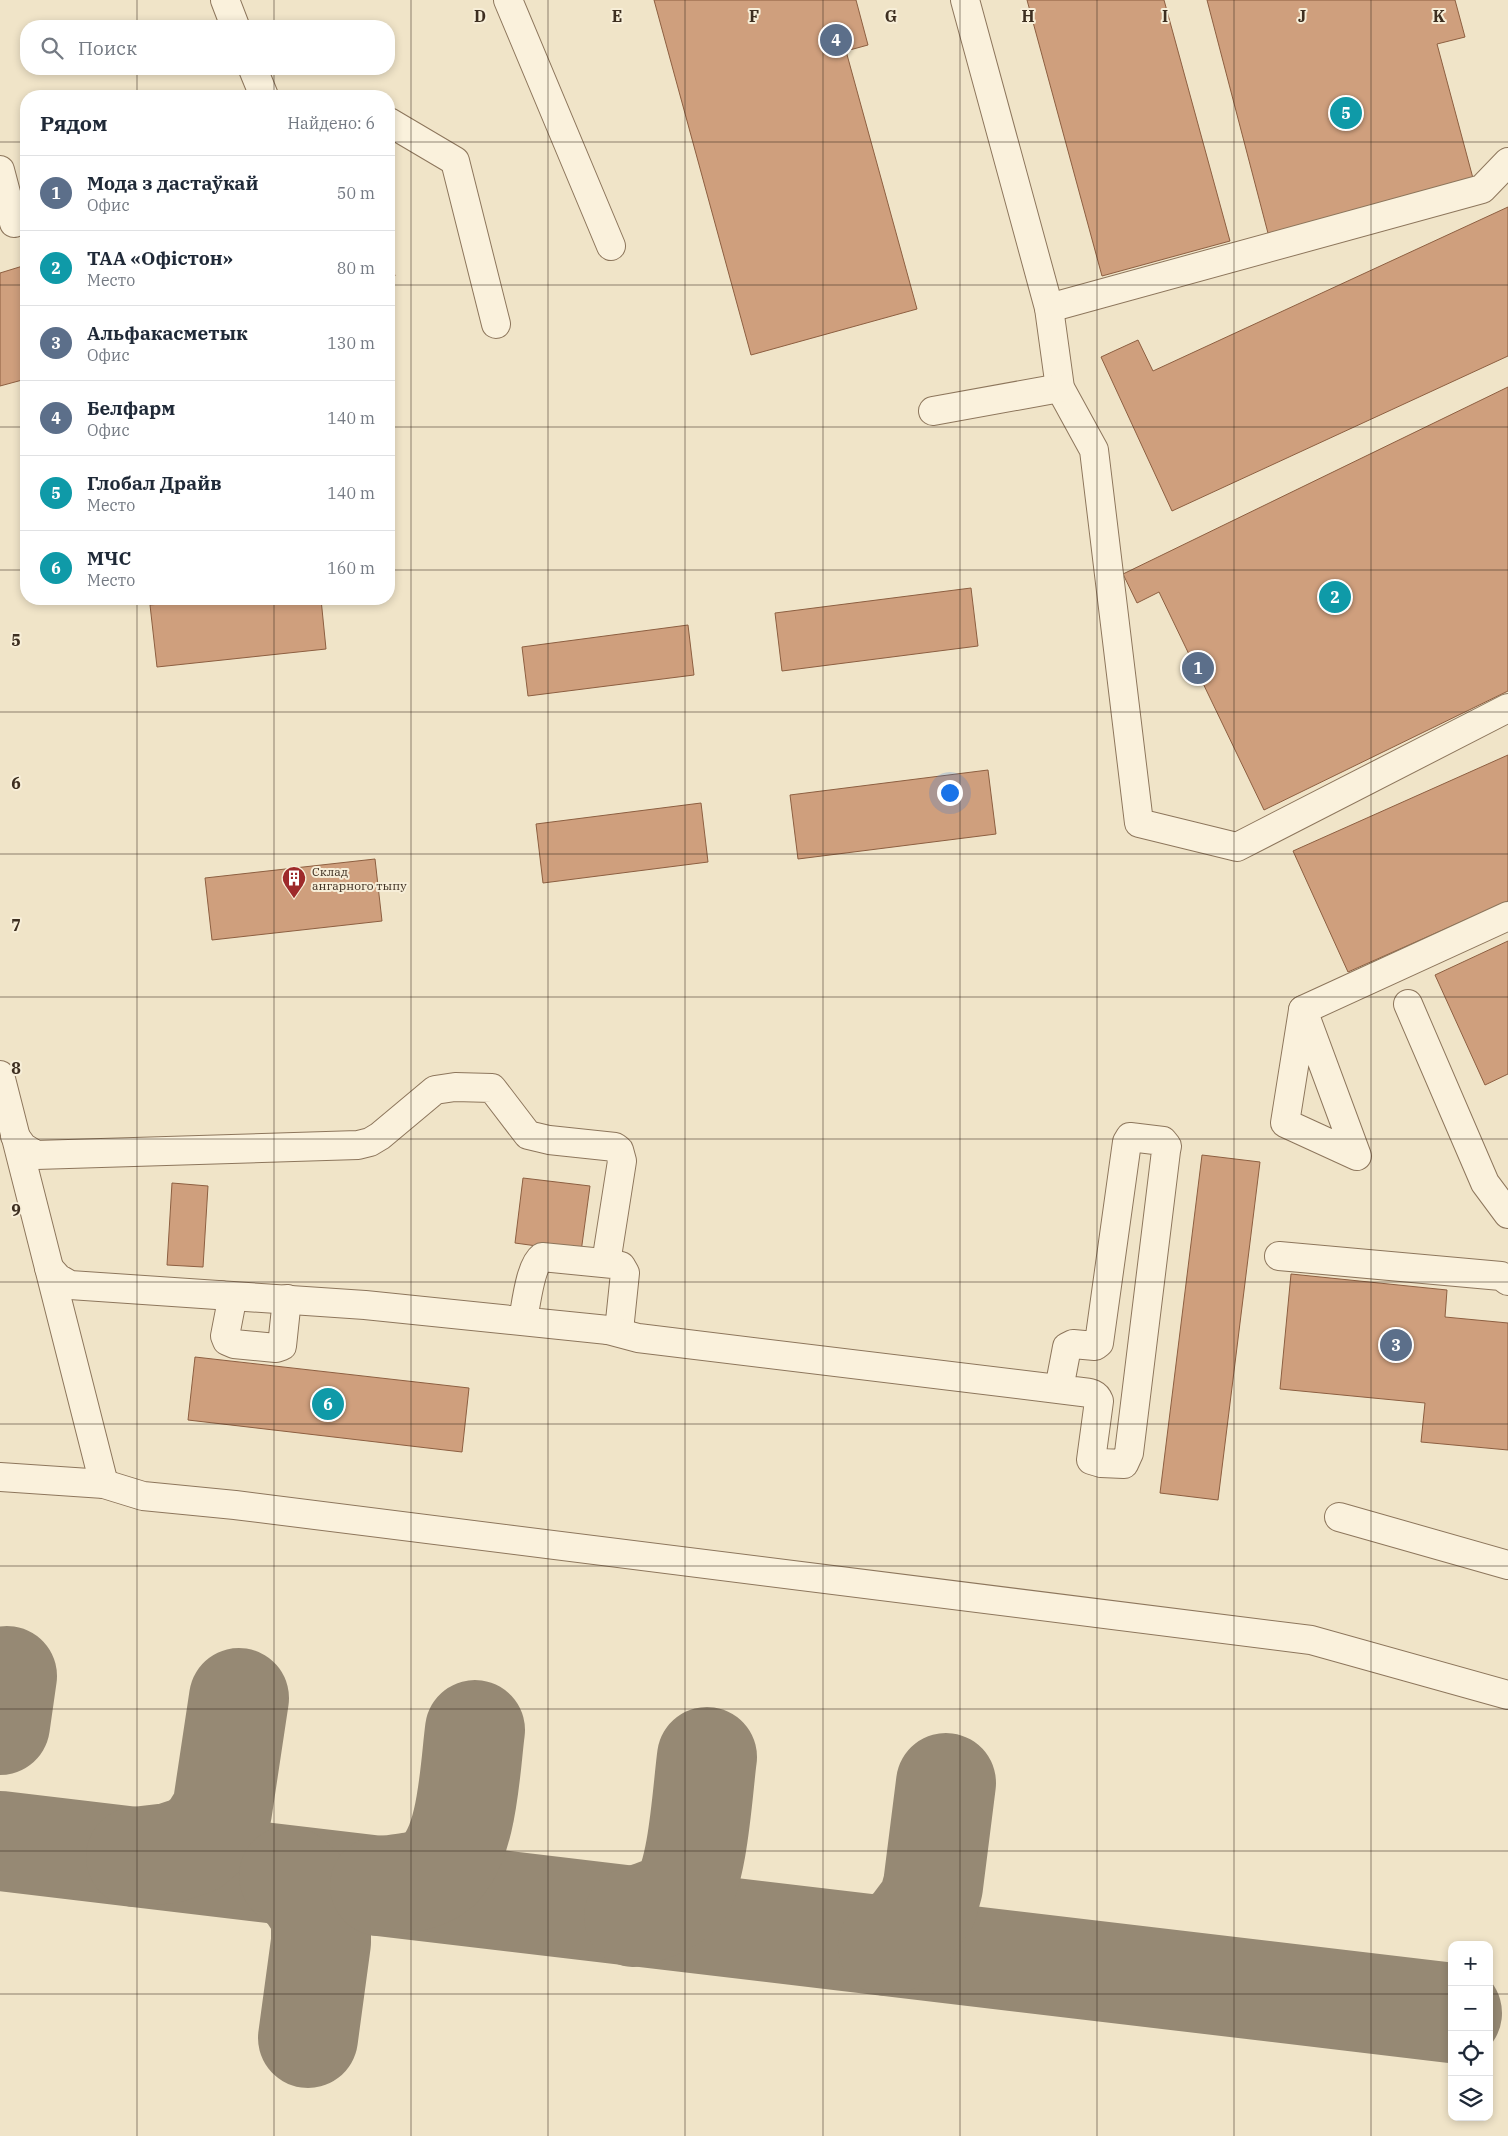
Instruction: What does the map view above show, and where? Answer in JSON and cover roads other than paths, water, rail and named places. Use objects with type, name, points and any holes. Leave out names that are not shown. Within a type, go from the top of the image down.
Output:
[{"type":"lane","points":[[225,0],[233,20]]},
{"type":"lane","points":[[508,0],[612,246]]},
{"type":"lane","points":[[965,0],[1049,308],[1060,388],[1094,450],[1139,823],[1237,847],[1508,708]]},
{"type":"lane","points":[[255,75],[261,90]]},
{"type":"lane","points":[[395,126],[455,161],[496,324]]},
{"type":"lane","points":[[1049,308],[1482,189],[1508,162]]},
{"type":"lane","points":[[0,170],[14,223],[20,221]]},
{"type":"lane","points":[[933,411],[1060,388]]},
{"type":"lane","points":[[1303,1010],[1508,916]]},
{"type":"lane","points":[[1408,1004],[1485,1183],[1508,1214]]},
{"type":"lane","points":[[1303,1010],[1310,1028],[1357,1156],[1285,1123],[1303,1010]]},
{"type":"lane","points":[[0,1075],[104,1484]]},
{"type":"lane","points":[[15,1136],[23,1147],[36,1155],[358,1145],[370,1142],[380,1136],[435,1090],[455,1087],[492,1088],[528,1135],[549,1140],[615,1147],[619,1150],[622,1161],[606,1263]]},
{"type":"lane","points":[[49,1268],[58,1278],[70,1285],[365,1305],[523,1320],[608,1330],[638,1338],[1092,1393],[1097,1396],[1099,1401],[1091,1460],[1101,1463],[1124,1464],[1129,1453],[1167,1146],[1163,1141],[1130,1137],[1127,1142],[1099,1343],[1095,1346],[1072,1344],[1067,1347],[1059,1389]]},
{"type":"lane","points":[[1279,1256],[1501,1276],[1508,1281]]},
{"type":"lane","points":[[523,1320],[534,1268],[542,1257],[606,1263],[621,1266],[626,1279],[620,1321],[615,1329],[608,1330]]},
{"type":"lane","points":[[221,1295],[229,1299],[231,1305],[226,1336],[227,1341],[234,1344],[276,1348],[282,1346],[284,1338],[287,1299]]},
{"type":"lane","points":[[0,1477],[104,1484],[143,1496],[235,1505],[1312,1640],[1508,1695]]},
{"type":"lane","points":[[1339,1517],[1508,1565]]},
{"type":"place","name":"Белфарм","points":[[836,40]]},
{"type":"place","name":"Глобал Драйв","points":[[1346,113]]},
{"type":"place","name":"ТАА «Офістон»","points":[[1335,597]]},
{"type":"place","name":"Мода з дастаўкай","points":[[1198,668]]},
{"type":"place","name":"Склад ангарного тыпу","points":[[294,899]]},
{"type":"place","name":"Альфакасметык","points":[[1396,1345]]},
{"type":"place","name":"МЧС","points":[[328,1404]]}]
